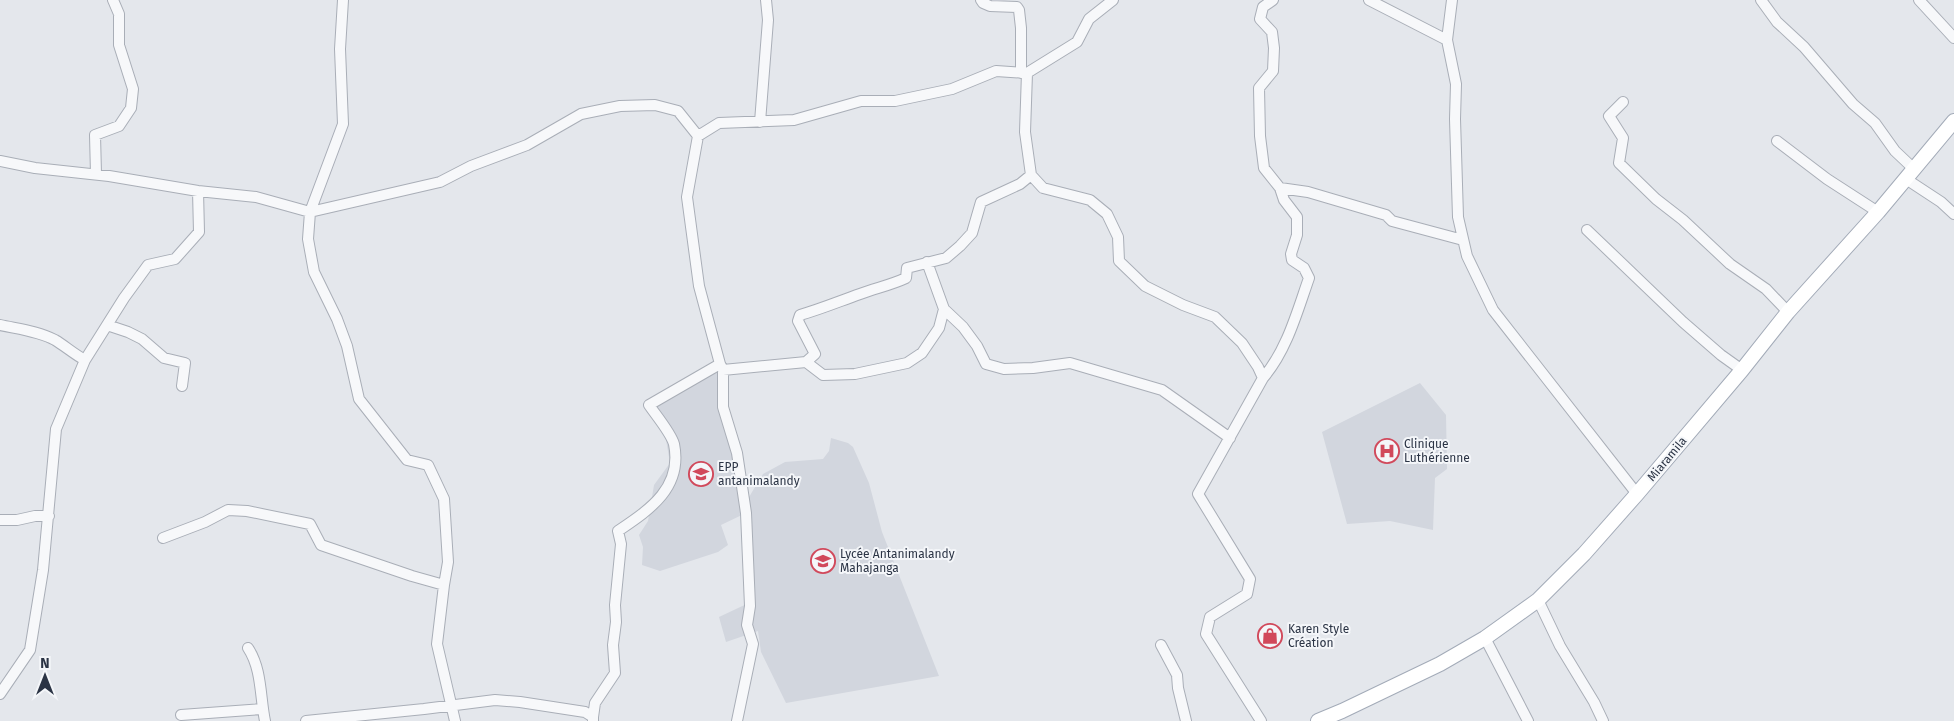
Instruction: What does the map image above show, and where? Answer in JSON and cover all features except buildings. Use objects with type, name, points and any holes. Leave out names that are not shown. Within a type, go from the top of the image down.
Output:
[{"type":"main road","name":"Miaramila","points":[[1318,721],[1440,664],[1485,638],[1538,600],[1584,554],[1637,494],[1742,370],[1788,312],[1878,212],[1954,121]]},
{"type":"street","points":[[96,174],[96,135],[119,126],[131,108],[133,89],[119,45],[119,14],[113,0]]},
{"type":"street","points":[[343,0],[340,49],[343,124],[310,212],[308,239],[314,272],[338,319],[360,399],[407,460],[428,465],[444,499],[448,562],[437,644],[455,721]]},
{"type":"street","points":[[760,122],[768,20],[766,0]]},
{"type":"street","points":[[981,0],[982,3],[990,6],[1017,7],[1019,10],[1026,132],[1031,175],[1043,188],[1090,200],[1107,214],[1118,237],[1119,261],[1145,286],[1183,305],[1215,316],[1242,344],[1258,366],[1263,378]]},
{"type":"street","points":[[737,721],[753,644],[747,625],[750,606],[746,513],[737,453],[723,407],[721,367],[700,286],[687,197],[698,136],[719,123],[794,120],[861,101],[895,101],[952,89],[996,71],[1024,73],[1077,42],[1089,20],[1113,0]]},
{"type":"street","points":[[1260,721],[1206,634],[1210,617],[1247,594],[1250,579],[1198,494],[1263,378],[1273,366],[1288,339],[1309,278],[1304,268],[1292,260],[1291,254],[1297,235],[1297,217],[1284,200],[1280,188],[1264,168],[1259,127],[1259,88],[1273,71],[1274,48],[1272,32],[1260,19],[1262,7],[1272,0]]},
{"type":"street","points":[[1369,0],[1447,40]]},
{"type":"street","points":[[1452,0],[1447,40],[1456,84],[1455,120],[1458,217],[1466,256],[1493,310],[1637,494]]},
{"type":"street","points":[[1761,0],[1778,22],[1804,46],[1853,104],[1875,123],[1910,174],[1954,214]]},
{"type":"street","points":[[1919,0],[1954,38]]},
{"type":"street","points":[[1623,102],[1609,116],[1623,138],[1619,163],[1656,199],[1683,220],[1730,264],[1766,289],[1788,312]]},
{"type":"street","points":[[0,161],[35,168],[96,174],[198,191],[256,197],[310,212],[440,182],[471,166],[527,145],[581,114],[620,106],[655,105],[678,111],[698,136]]},
{"type":"street","points":[[1777,141],[1827,179],[1878,212]]},
{"type":"street","points":[[806,362],[814,354],[798,321],[800,315],[830,307],[906,278],[907,268],[946,258],[972,233],[981,202],[1020,184],[1031,175]]},
{"type":"street","points":[[1280,188],[1308,192],[1386,215],[1392,221],[1463,240]]},
{"type":"street","points":[[0,694],[30,650],[43,570],[56,429],[85,360],[124,298],[148,265],[175,259],[199,232],[198,191]]},
{"type":"street","points":[[1587,230],[1683,322],[1721,355],[1742,370]]},
{"type":"street","points":[[927,262],[944,309],[963,327],[986,364],[1004,369],[1033,368],[1070,363],[1162,390],[1230,438]]},
{"type":"street","points":[[593,719],[595,703],[614,673],[613,645],[616,622],[614,605],[621,544],[618,531],[661,498],[672,479],[675,462],[674,442],[649,405],[721,367],[806,362],[823,375],[855,374],[882,370],[906,363],[922,353],[939,328],[944,309]]},
{"type":"street","points":[[107,324],[142,339],[164,358],[185,363],[182,386]]},
{"type":"street","points":[[0,325],[35,332],[55,340],[70,352],[85,360]]},
{"type":"street","points":[[163,538],[205,522],[228,510],[247,511],[310,524],[321,545],[444,585]]},
{"type":"street","points":[[0,520],[48,516]]},
{"type":"street","points":[[1538,600],[1560,646],[1594,702],[1603,721]]},
{"type":"street","points":[[1485,638],[1528,721]]},
{"type":"street","points":[[1161,645],[1177,675],[1178,688],[1186,721]]},
{"type":"street","points":[[248,648],[253,655],[265,721]]},
{"type":"street","points":[[306,721],[495,700],[585,712],[593,719]]},
{"type":"street","points":[[181,715],[262,709]]},
{"type":"shaded area","name":"EPP antanimalandy","points":[[723,370],[723,407],[746,513],[721,525],[728,545],[718,552],[660,571],[642,565],[643,547],[639,535],[648,521],[654,485],[670,463],[664,428],[651,400],[693,377]]},
{"type":"shaded area","name":"Clinique Luthérienne","points":[[1420,383],[1446,415],[1447,469],[1435,478],[1433,530],[1390,521],[1347,524],[1322,432]]},
{"type":"shaded area","name":"Lycée Antanimalandy Mahajanga","points":[[831,438],[848,443],[853,447],[869,483],[882,532],[939,676],[786,703],[761,652],[758,631],[726,642],[719,617],[753,601],[747,501],[763,474],[785,462],[823,459],[829,451]]},
{"type":"place","name":"Clinique Luthérienne","points":[[1387,451]]},
{"type":"place","name":"EPP antanimalandy","points":[[701,474]]},
{"type":"place","name":"Lycée Antanimalandy Mahajanga","points":[[823,561]]},
{"type":"place","name":"Karen Style Création","points":[[1270,636]]}]
